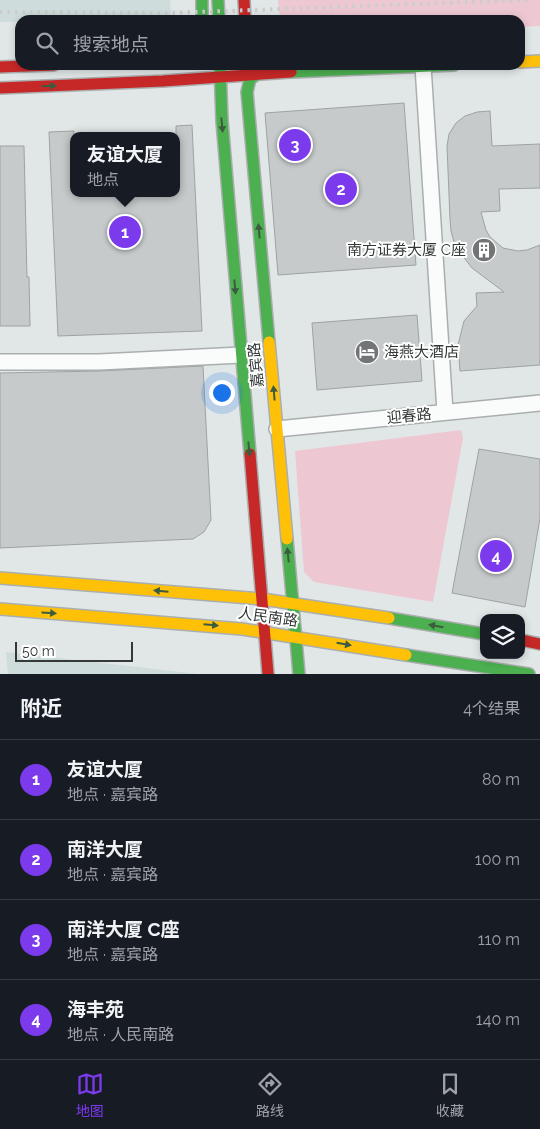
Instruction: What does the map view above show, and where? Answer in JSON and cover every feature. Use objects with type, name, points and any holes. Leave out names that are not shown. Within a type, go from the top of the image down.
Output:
[{"type":"main road","points":[[202,0],[202,15]]},
{"type":"main road","points":[[218,0],[219,15]]},
{"type":"main road","points":[[244,0],[245,15]]},
{"type":"main road","points":[[525,62],[540,61]]},
{"type":"main road","points":[[0,67],[15,66]]},
{"type":"main road","points":[[255,70],[259,73]]},
{"type":"main road","points":[[0,88],[163,81],[220,71],[259,73],[329,70]]},
{"type":"main road","name":"嘉宾路","points":[[220,71],[222,121],[268,674]]},
{"type":"main road","name":"嘉宾路","points":[[259,73],[250,79],[247,92],[299,674]]},
{"type":"main road","name":"人民南路","points":[[0,578],[262,599],[480,633]]},
{"type":"main road","name":"人民南路","points":[[0,609],[211,625],[296,636],[529,674]]},
{"type":"main road","points":[[525,641],[540,643]]},
{"type":"street","points":[[423,70],[445,412]]},
{"type":"street","points":[[0,362],[99,362],[241,355]]},
{"type":"street","name":"迎春路","points":[[277,429],[540,403]]},
{"type":"shaded area","points":[[0,0],[170,0],[171,15],[15,15],[15,22],[0,22]]},
{"type":"shaded area","points":[[278,0],[540,0],[540,26],[525,27],[525,15],[280,15]]},
{"type":"shaded area","points":[[461,430],[463,438],[433,602],[314,582],[304,572],[295,451]]},
{"type":"shaded area","points":[[6,652],[198,674],[8,674]]},
{"type":"building","points":[[404,103],[416,265],[278,275],[265,113]]},
{"type":"building","points":[[490,111],[492,146],[540,144],[540,188],[499,189],[500,211],[481,212],[490,237],[503,248],[518,251],[540,245],[540,365],[460,371],[458,345],[464,321],[477,306],[476,293],[504,292],[472,268],[455,246],[450,219],[447,146],[449,134],[456,123],[465,116],[477,112]]},
{"type":"building","points":[[192,125],[202,331],[58,336],[49,132],[74,131],[70,132],[70,197],[180,197],[180,132],[176,132],[176,126]]},
{"type":"building","points":[[0,146],[24,146],[30,326],[0,326]]},
{"type":"building","name":"海燕大酒店","points":[[417,315],[422,381],[317,390],[312,323]]},
{"type":"building","points":[[203,366],[211,520],[204,532],[193,539],[0,548],[0,373]]},
{"type":"building","points":[[479,449],[540,459],[540,518],[525,607],[452,593]]},
{"type":"railway","points":[[0,12],[170,13],[528,0]]},
{"type":"traffic: fast","points":[[202,0],[202,15]]},
{"type":"traffic: fast","points":[[218,0],[219,15]]},
{"type":"traffic: fast","points":[[220,70],[222,121],[250,454]]},
{"type":"traffic: fast","points":[[291,72],[338,70]]},
{"type":"traffic: fast","points":[[259,73],[250,79],[247,92],[269,342]]},
{"type":"traffic: fast","points":[[287,539],[299,674]]},
{"type":"traffic: fast","points":[[389,618],[480,633]]},
{"type":"traffic: fast","points":[[406,655],[529,674]]},
{"type":"traffic: slow","points":[[525,62],[540,61]]},
{"type":"traffic: slow","points":[[269,342],[287,539]]},
{"type":"traffic: slow","points":[[0,578],[262,599],[389,618]]},
{"type":"traffic: slow","points":[[0,609],[242,629],[406,655]]},
{"type":"traffic: jam","points":[[244,0],[245,15]]},
{"type":"traffic: jam","points":[[0,67],[15,66]]},
{"type":"traffic: jam","points":[[0,88],[163,81],[291,72]]},
{"type":"traffic: jam","points":[[250,454],[268,674]]},
{"type":"traffic: jam","points":[[525,641],[540,644]]},
{"type":"place","name":"南洋大厦 C座","points":[[295,145]]},
{"type":"place","name":"南洋大厦","points":[[341,189]]},
{"type":"place","name":"友谊大厦","points":[[125,232]]},
{"type":"place","name":"南方证券大厦 C座","points":[[484,250]]},
{"type":"place","name":"海燕大酒店","points":[[367,352]]},
{"type":"place","name":"海丰苑","points":[[496,556]]}]
